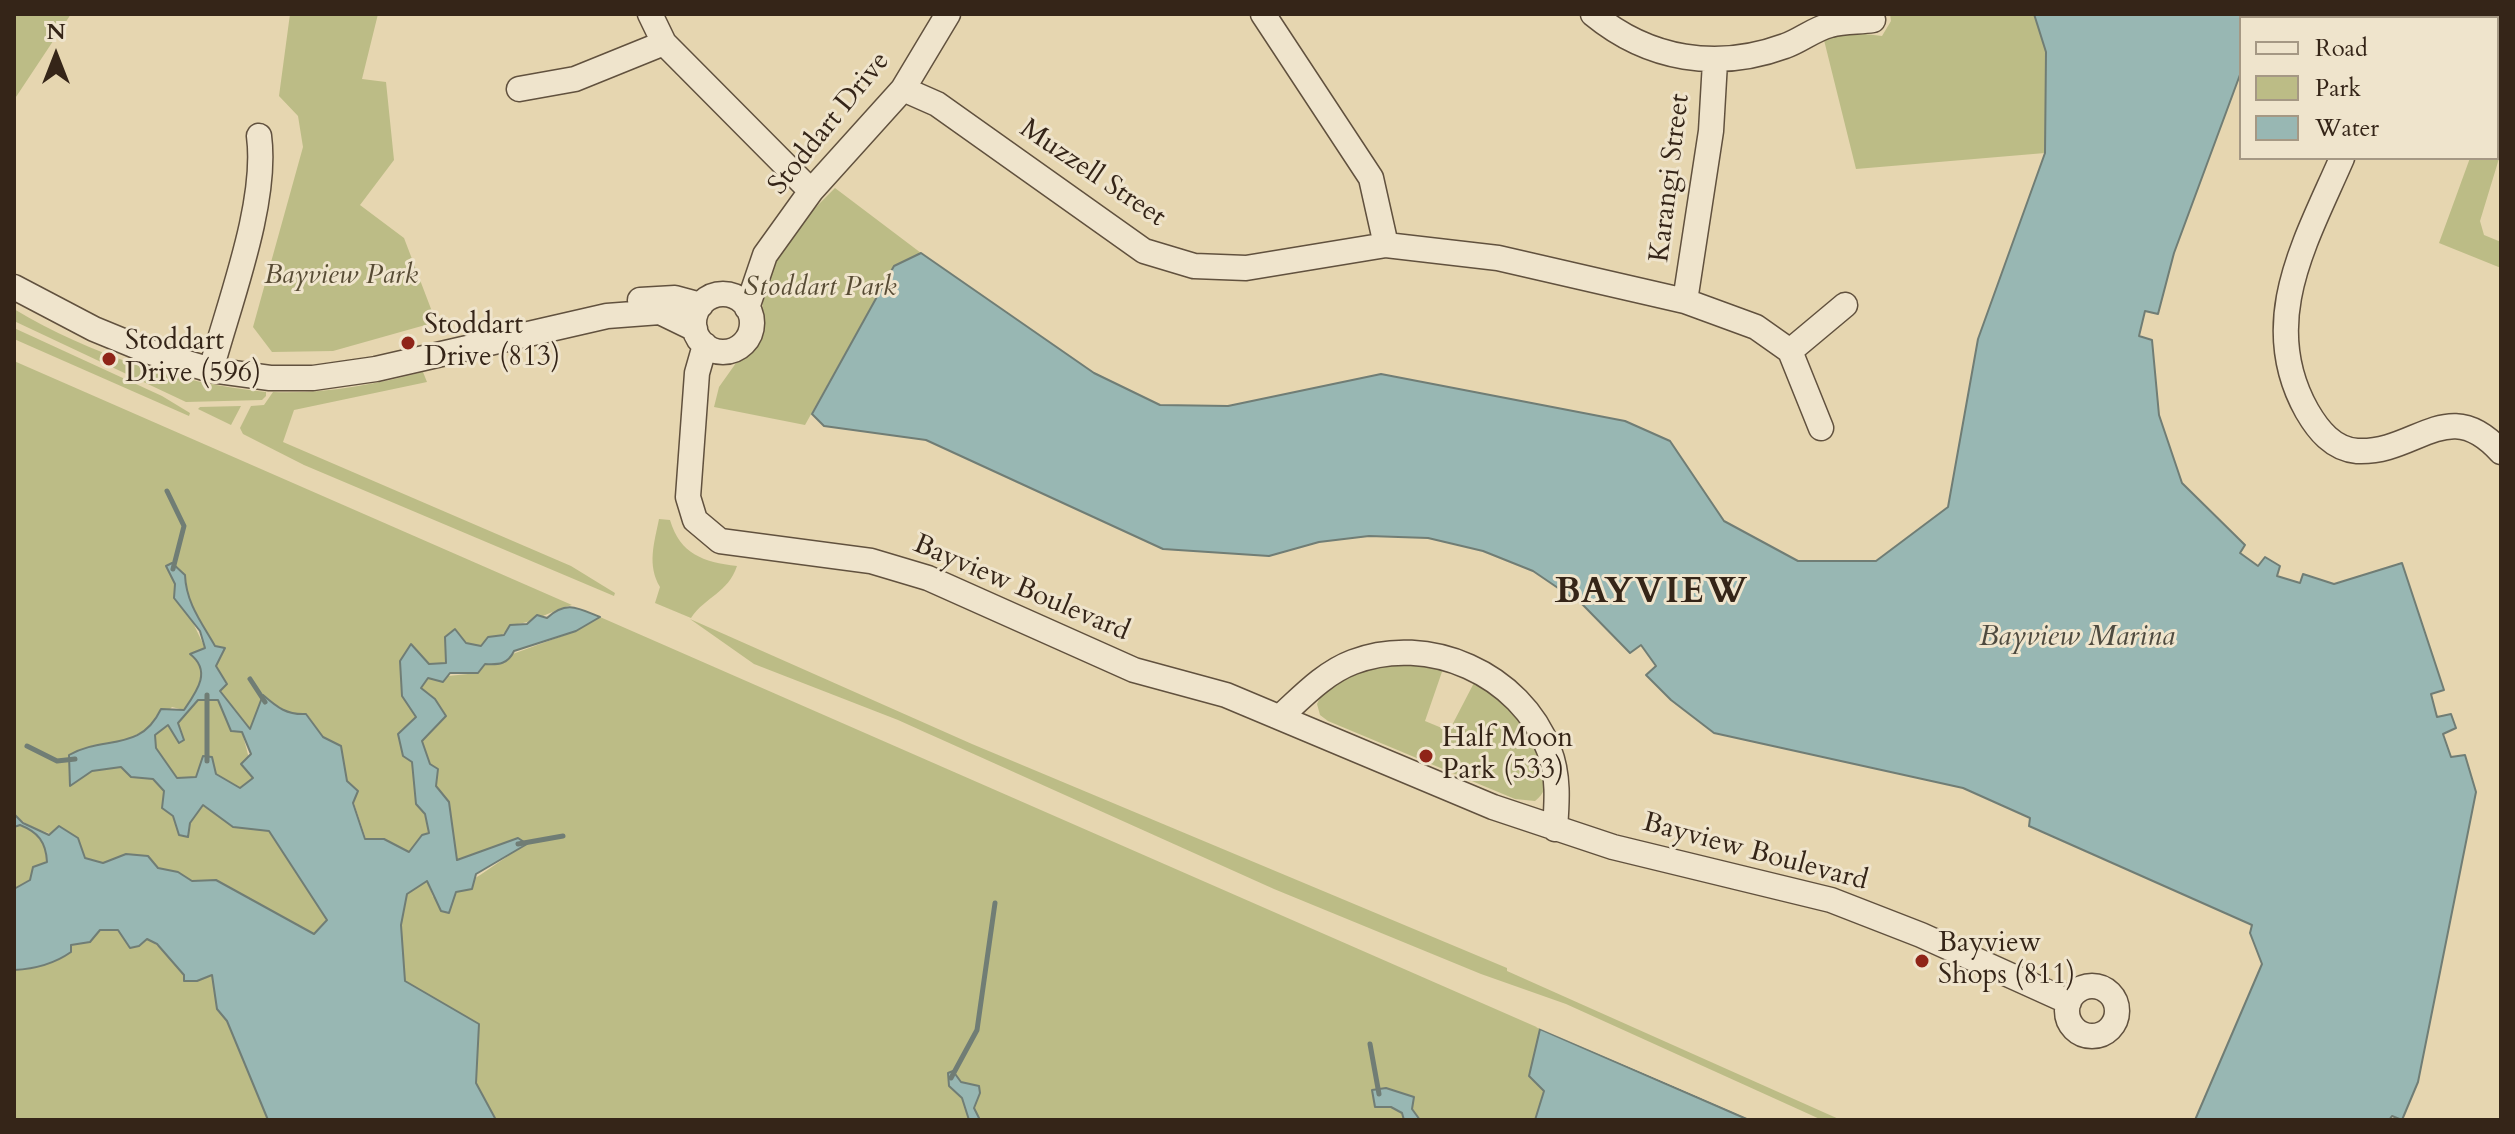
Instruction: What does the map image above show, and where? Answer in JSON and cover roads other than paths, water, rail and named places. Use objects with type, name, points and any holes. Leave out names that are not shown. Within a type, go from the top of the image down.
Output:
[{"type":"street","points":[[650,14],[664,43],[811,191]]},
{"type":"street","name":"Stoddart Drive","points":[[747,308],[765,255],[811,191],[903,89],[948,14]]},
{"type":"street","points":[[1263,14],[1371,178],[1386,245]]},
{"type":"street","points":[[1593,14],[1614,31],[1661,53],[1715,62],[1786,46],[1829,25],[1873,20]]},
{"type":"street","points":[[519,89],[575,79],[664,43]]},
{"type":"street","name":"Karangi Street","points":[[1685,301],[1711,131],[1715,62]]},
{"type":"street","name":"Muzzell Street","points":[[903,89],[937,104],[1144,251],[1194,266],[1246,268],[1386,245],[1498,258],[1685,301],[1756,327],[1790,351]]},
{"type":"street","points":[[211,370],[259,196],[262,164],[259,136]]},
{"type":"street","points":[[2341,160],[2299,259],[2287,303],[2285,354],[2300,399],[2325,436],[2345,449],[2375,450],[2459,425],[2479,430],[2501,452]]},
{"type":"street","name":"Stoddart Drive","points":[[723,294],[756,254],[782,231]]},
{"type":"street","points":[[14,287],[94,329],[150,352],[211,370],[270,378],[343,375],[607,316],[660,312],[709,342],[746,340],[751,330],[747,308],[733,296],[723,294],[711,297],[701,305]]},
{"type":"street","points":[[583,322],[605,308],[655,298],[675,298],[701,305]]},
{"type":"street","points":[[701,305],[709,342]]},
{"type":"street","points":[[1821,428],[1790,351],[1845,305]]},
{"type":"street","name":"Bayview Boulevard","points":[[709,342],[697,373],[688,478],[689,506],[702,528],[720,541],[871,561],[914,573],[1134,670],[1226,695],[1493,807],[1613,847],[1831,900],[1921,935],[2069,1002]]},
{"type":"street","points":[[1280,717],[1320,680],[1366,658],[1413,653],[1460,662],[1507,691],[1526,711],[1543,737],[1556,776],[1555,829]]},
{"type":"water","name":"Bayview Marina","points":[[2034,14],[2247,14],[2239,16],[2239,77],[2174,253],[2158,314],[2145,311],[2139,336],[2152,340],[2159,415],[2182,483],[2245,545],[2240,553],[2258,566],[2265,557],[2280,566],[2277,576],[2300,583],[2303,574],[2334,584],[2402,563],[2444,690],[2431,694],[2437,717],[2451,714],[2456,728],[2443,734],[2451,757],[2465,755],[2476,792],[2418,1082],[2402,1120],[2392,1116],[2389,1120],[2195,1120],[2262,964],[2250,933],[2252,925],[2029,826],[2030,818],[1963,788],[1714,733],[1671,700],[1646,675],[1656,666],[1641,645],[1630,653],[1583,605],[1533,571],[1483,551],[1428,538],[1369,536],[1319,542],[1269,556],[1163,549],[926,440],[824,426],[812,414],[894,266],[921,253],[1094,373],[1160,405],[1228,406],[1381,374],[1625,421],[1670,441],[1724,521],[1798,561],[1876,561],[1948,507],[1978,339],[2045,153],[2046,52]]},
{"type":"water","points":[[172,563],[185,575],[188,595],[200,621],[215,646],[225,648],[216,666],[227,684],[220,691],[250,729],[263,695],[283,710],[306,714],[323,737],[341,746],[347,781],[358,791],[353,803],[365,839],[384,839],[409,852],[422,835],[429,833],[425,814],[416,804],[412,762],[403,756],[398,734],[416,717],[402,696],[400,661],[411,644],[429,664],[446,663],[445,637],[455,629],[466,643],[481,646],[488,637],[504,635],[510,625],[527,624],[537,615],[547,618],[566,607],[600,617],[576,631],[514,651],[502,663],[485,664],[478,673],[450,673],[443,682],[428,678],[421,688],[435,699],[446,716],[422,741],[430,764],[438,769],[436,786],[449,802],[457,860],[518,838],[527,844],[476,874],[472,889],[456,892],[449,913],[441,911],[427,881],[407,894],[401,925],[405,981],[479,1024],[476,1083],[496,1120],[268,1120],[227,1021],[217,1009],[212,975],[197,981],[184,981],[184,975],[157,944],[147,939],[139,946],[130,948],[118,930],[100,930],[90,942],[71,945],[71,952],[58,960],[14,970],[14,889],[30,880],[33,867],[47,862],[40,839],[20,825],[14,827],[14,814],[23,823],[49,835],[59,826],[78,838],[85,858],[103,863],[126,854],[148,856],[158,868],[178,872],[192,881],[216,880],[314,934],[327,920],[269,831],[233,827],[203,805],[190,823],[188,837],[179,835],[173,816],[162,808],[164,791],[153,779],[131,777],[121,767],[92,771],[70,786],[69,755],[82,749],[132,738],[152,723],[161,709],[184,710],[197,688],[200,667],[190,654],[205,648],[200,631],[174,598],[175,584],[166,566]],"holes":[[[198,700],[218,700],[231,731],[242,732],[251,754],[241,764],[253,778],[240,788],[216,774],[212,757],[203,756],[196,777],[177,778],[156,748],[155,735],[168,725],[179,743],[184,740],[178,723]]]},
{"type":"water","points":[[1540,1029],[1749,1120],[1535,1120],[1544,1091],[1529,1076]]},
{"type":"water","points":[[953,1071],[961,1082],[979,1086],[980,1093],[974,1108],[980,1120],[969,1120],[962,1098],[949,1086],[948,1073]]},
{"type":"water","points":[[1386,1088],[1414,1097],[1412,1109],[1420,1120],[1404,1120],[1402,1113],[1391,1107],[1375,1107],[1372,1090]]},
{"type":"waterway","points":[[167,491],[184,526],[173,569]]},
{"type":"waterway","points":[[250,679],[265,702]]},
{"type":"waterway","points":[[207,695],[207,761]]},
{"type":"waterway","points":[[27,746],[57,761],[75,759]]},
{"type":"waterway","points":[[518,844],[563,836]]},
{"type":"waterway","points":[[951,1078],[977,1030],[995,903]]},
{"type":"waterway","points":[[1370,1044],[1379,1094]]},
{"type":"place","name":"Stoddart Drive (813)","points":[[408,343]]},
{"type":"place","name":"Stoddart Drive (596)","points":[[109,359]]},
{"type":"place","name":"Half Moon Park (533)","points":[[1426,756]]},
{"type":"place","name":"Bayview Shops (811)","points":[[1922,961]]},
{"type":"district","name":"BAYVIEW","points":[[1652,594]]},
{"type":"park label","name":"Bayview Park","points":[[341,277]]},
{"type":"park label","name":"Stoddart Park","points":[[820,289]]}]
